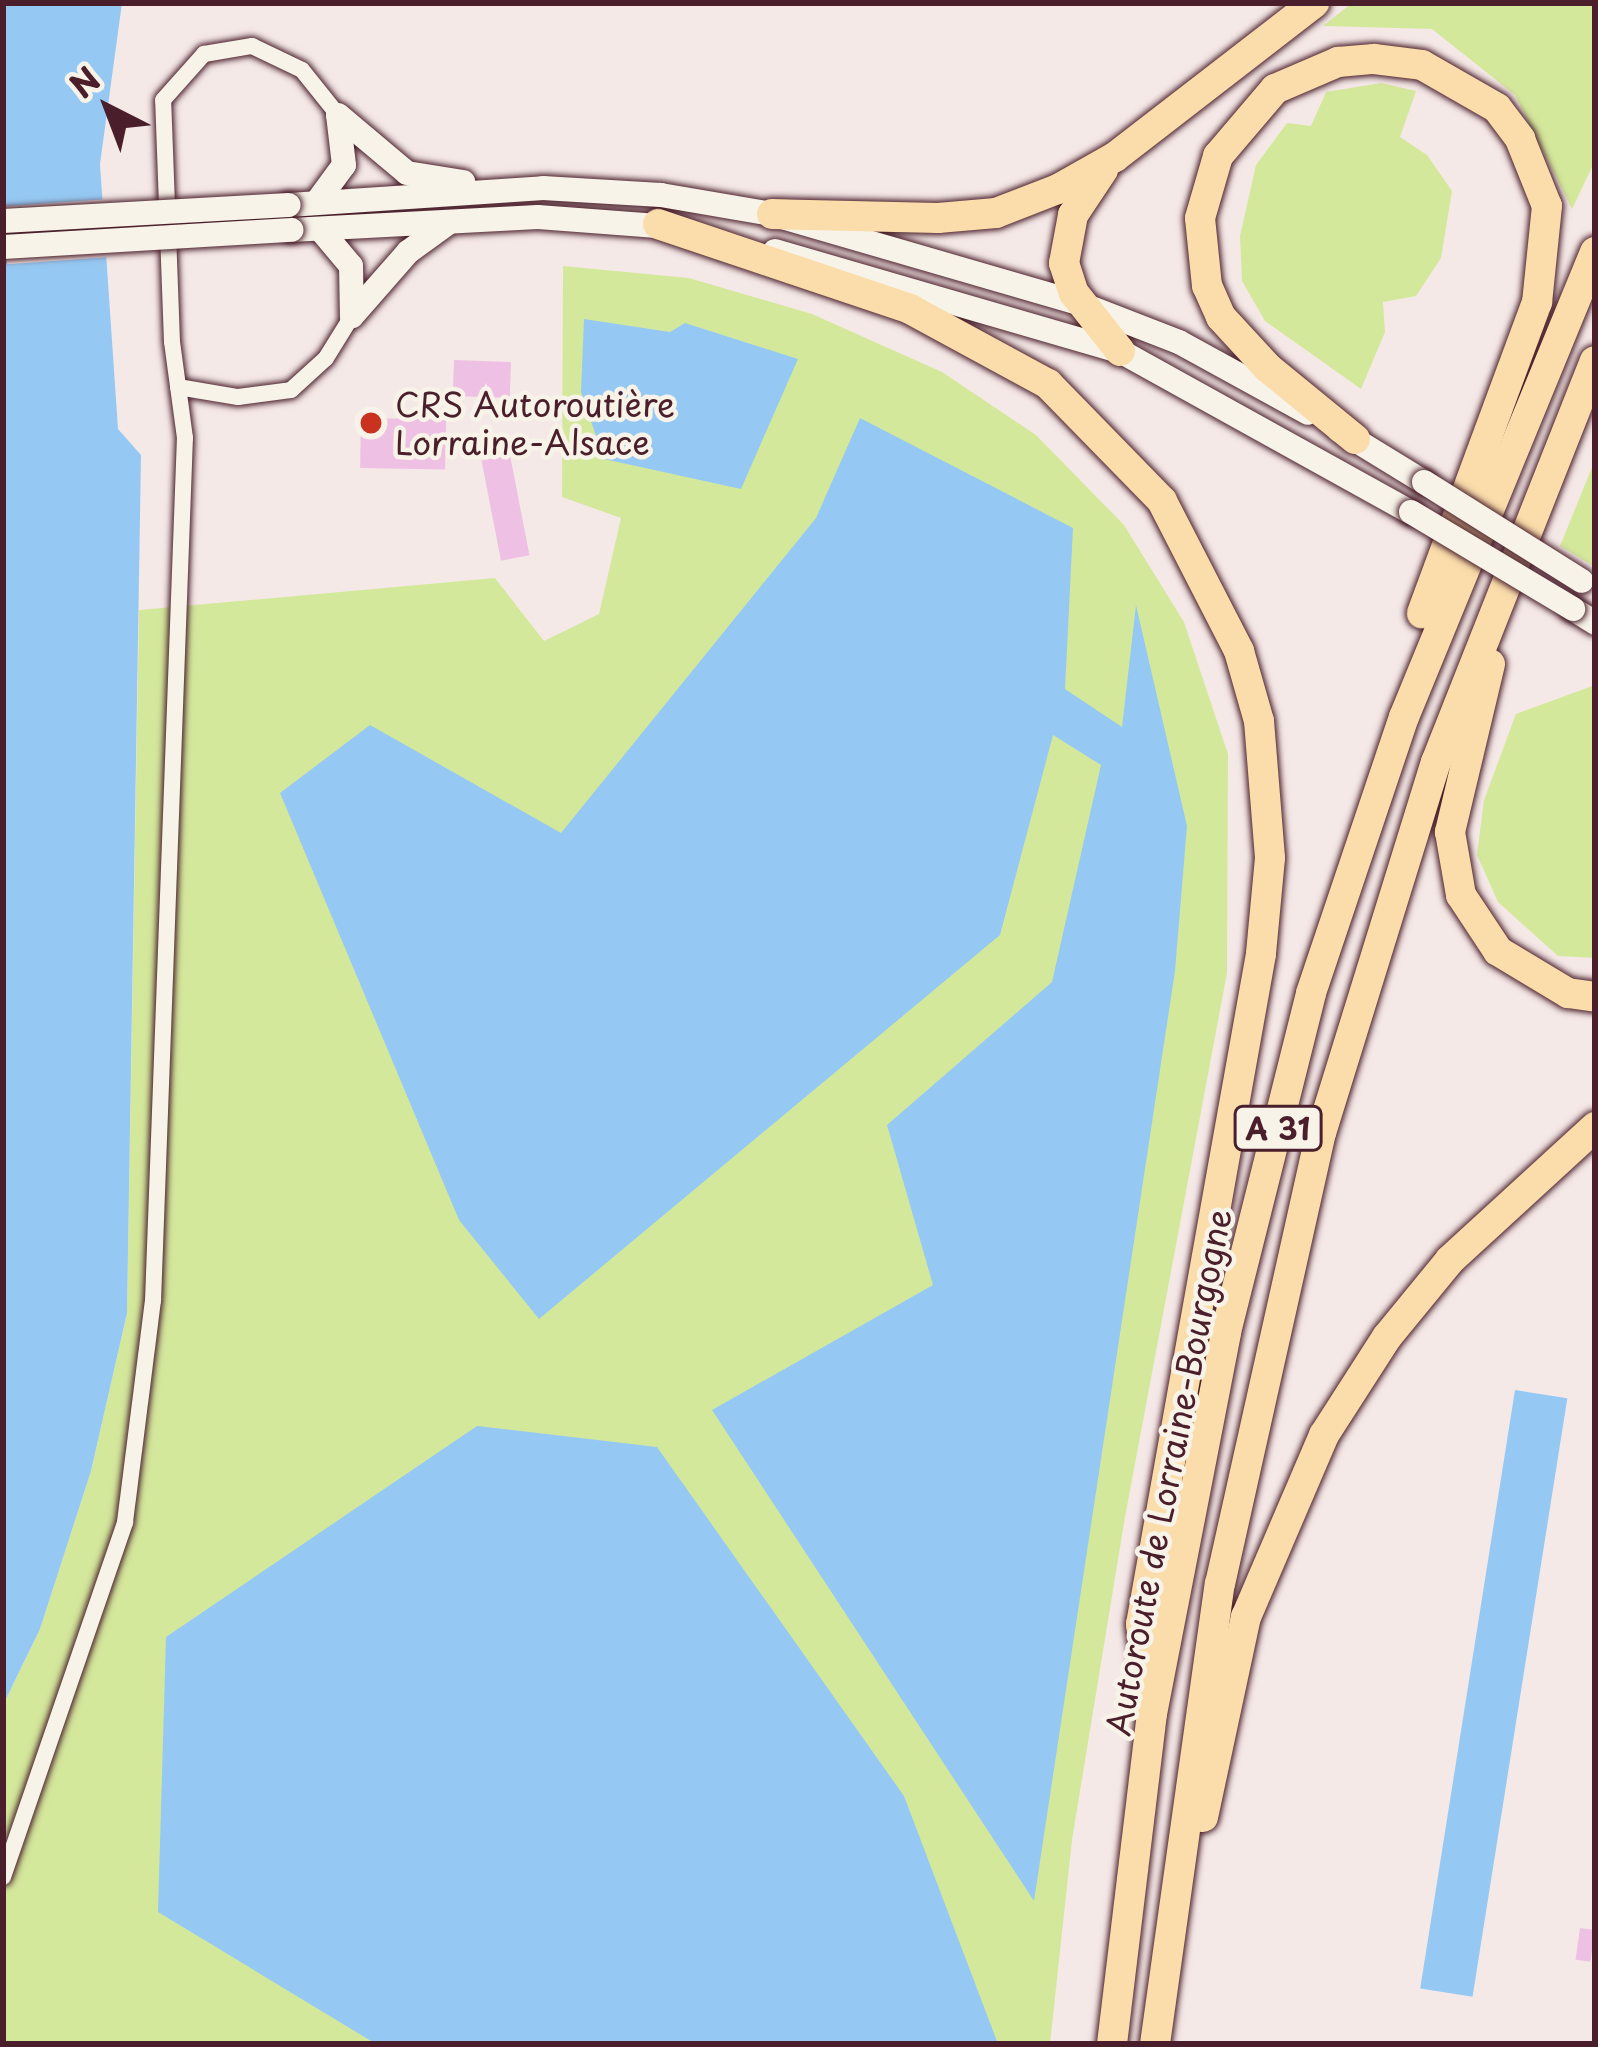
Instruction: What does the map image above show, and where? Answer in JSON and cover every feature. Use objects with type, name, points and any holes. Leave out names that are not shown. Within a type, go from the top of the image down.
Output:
[{"type":"highway","points":[[1120,351],[1082,304],[1064,263],[1064,238],[1088,186],[1115,157],[1314,3]]},
{"type":"highway","points":[[1311,993],[1367,766],[1538,302],[1549,231],[1541,184],[1497,108],[1422,65],[1374,59],[1338,62],[1275,89],[1218,156],[1200,218],[1207,286],[1221,317],[1268,368],[1355,439]]},
{"type":"highway","points":[[772,214],[996,213],[1115,157]]},
{"type":"highway","points":[[658,224],[910,309],[1048,384],[1162,501],[1239,651],[1258,721],[1270,858],[1261,954],[1141,1624],[1152,1714]]},
{"type":"highway","name":"Autoroute de Lorraine-Bourgogne","points":[[1112,2044],[1152,1714],[1226,1332],[1311,993],[1420,673],[1595,252]]},
{"type":"highway","name":"A 31","points":[[1157,2030],[1198,1701],[1267,1352],[1350,1027],[1486,623],[1595,361]]},
{"type":"highway","points":[[1486,623],[1490,662],[1450,832],[1461,895],[1498,950],[1568,993],[1595,997]]},
{"type":"highway","points":[[1157,2030],[1233,1663],[1299,1484],[1387,1337],[1450,1260],[1595,1127]]},
{"type":"main road","points":[[338,115],[407,173],[661,195],[772,214],[1082,304],[1179,342],[1355,439],[1589,585]]},
{"type":"main road","points":[[3,247],[290,218],[316,203],[344,165],[338,115]]},
{"type":"main road","points":[[316,203],[543,188]]},
{"type":"main road","points":[[3,221],[290,218],[320,229],[538,217],[658,224],[852,268],[1120,351],[1411,512],[1595,623]]},
{"type":"main road","points":[[352,316],[408,252],[448,223]]},
{"type":"main road","points":[[320,229],[351,266],[352,316]]},
{"type":"street","points":[[3,1877],[125,1522],[142,1427],[170,989],[185,438],[160,159],[163,100],[204,54],[252,46],[287,58],[338,115]]},
{"type":"street","points":[[178,387],[238,397],[291,390],[326,358],[352,316]]},
{"type":"green space","points":[[1352,3],[1595,3],[1595,161],[1572,209],[1515,95],[1432,29],[1323,26]]},
{"type":"green space","points":[[1381,83],[1416,91],[1400,137],[1427,155],[1452,191],[1441,258],[1416,296],[1383,302],[1385,332],[1361,389],[1265,321],[1242,281],[1240,236],[1256,165],[1287,123],[1311,126],[1326,92]]},
{"type":"green space","points":[[563,266],[689,278],[812,314],[942,372],[1036,435],[1124,525],[1184,622],[1228,754],[1227,973],[1125,1517],[1072,1840],[1050,2044],[3,2044],[3,1705],[40,1629],[91,1471],[127,1313],[139,610],[495,578],[544,641],[599,614],[621,518],[562,497]]},
{"type":"green space","points":[[1595,460],[1595,567],[1560,546]]},
{"type":"green space","points":[[1595,685],[1595,958],[1558,956],[1498,902],[1477,855],[1484,800],[1516,714]]},
{"type":"water","points":[[3,3],[122,3],[100,164],[118,429],[141,455],[127,1313],[91,1471],[40,1629],[3,1705]]},
{"type":"water","points":[[584,319],[670,332],[685,323],[798,359],[741,489],[604,459],[581,392]]},
{"type":"water","points":[[860,418],[1073,528],[1065,689],[1122,727],[1136,605],[1187,826],[1175,971],[1034,1901],[712,1410],[933,1285],[887,1125],[1052,982],[1101,765],[1053,735],[1000,935],[539,1319],[459,1220],[280,793],[370,725],[561,833],[816,518]]},
{"type":"water","points":[[1515,1390],[1567,1398],[1473,1997],[1420,1989]]},
{"type":"water","points":[[477,1426],[657,1447],[904,1796],[998,2044],[376,2044],[158,1912],[166,1637]]},
{"type":"pier","points":[[109,199],[113,257],[7,264],[3,206]]},
{"type":"building","points":[[454,360],[511,362],[510,398],[453,396]]},
{"type":"building","points":[[361,418],[446,419],[445,469],[360,468]]},
{"type":"building","points":[[510,455],[529,555],[501,561],[482,461]]},
{"type":"building","points":[[1580,1928],[1595,1930],[1590,1962],[1576,1960]]},
{"type":"place","name":"CRS Autoroutière Lorraine-Alsace","points":[[371,423]]}]
